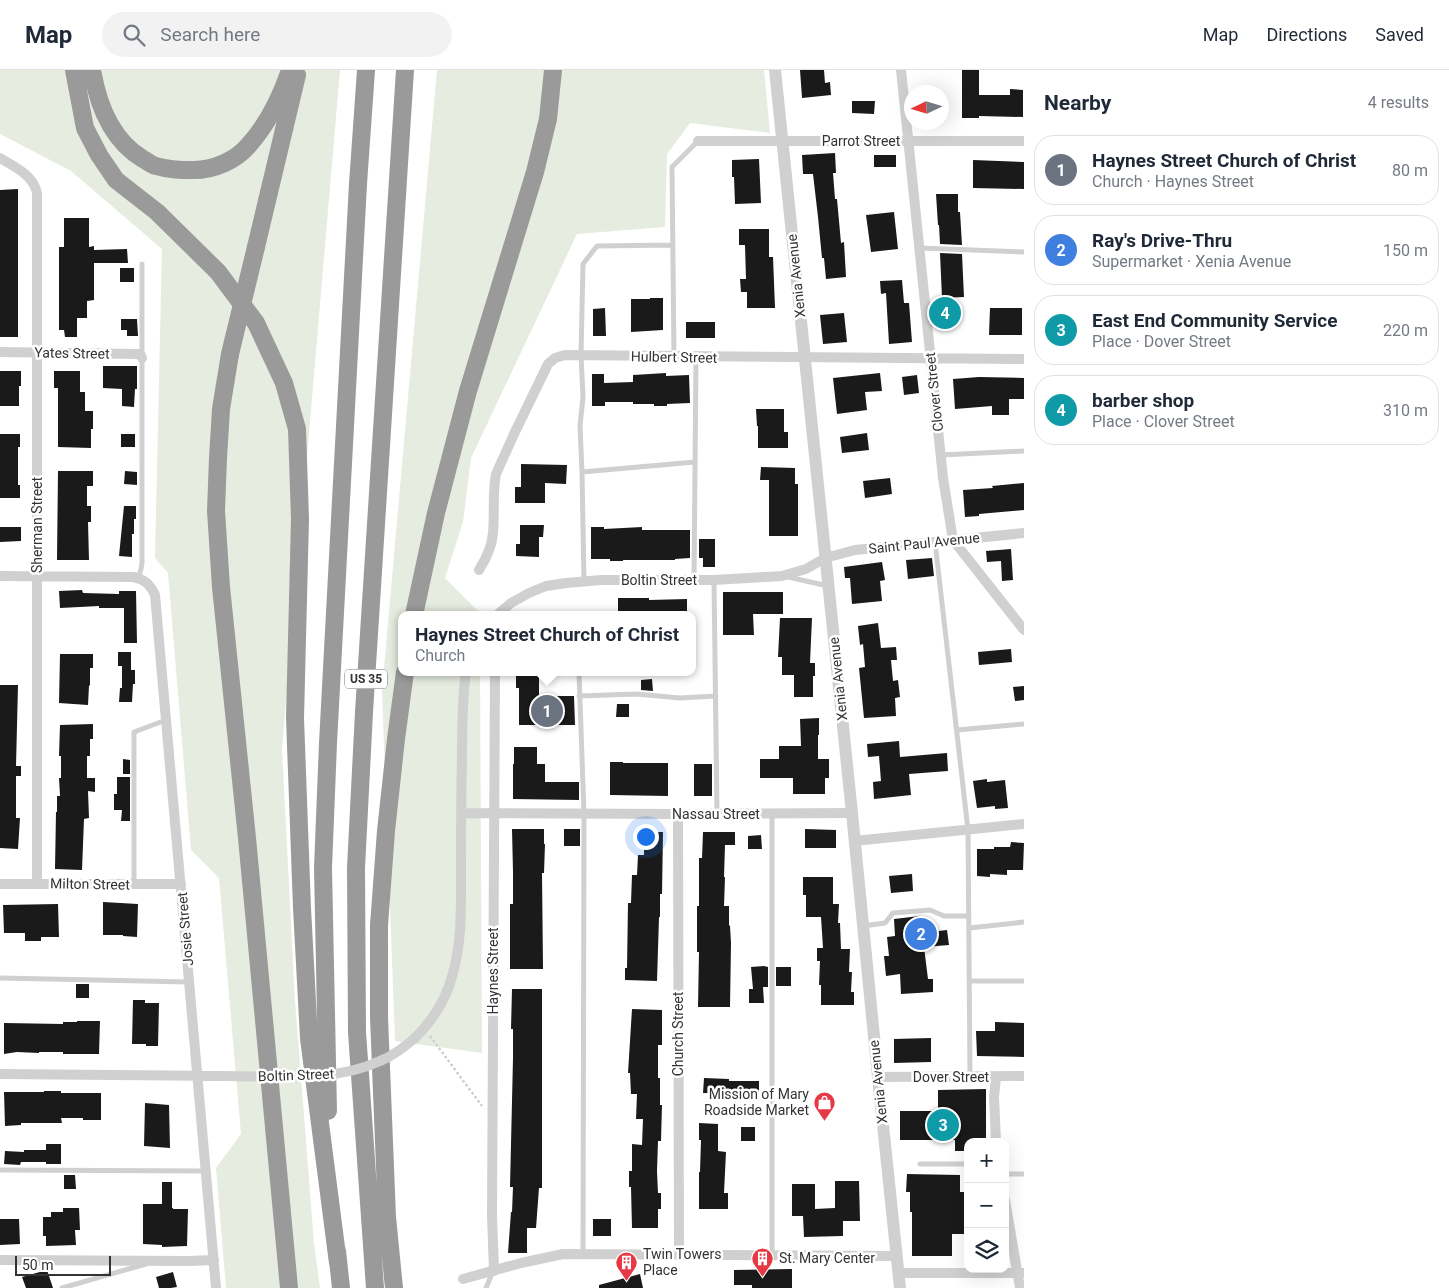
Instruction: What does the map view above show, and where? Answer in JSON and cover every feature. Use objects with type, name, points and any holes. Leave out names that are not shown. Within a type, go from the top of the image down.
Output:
[{"type":"highway","points":[[74,70],[77,95],[85,128],[99,155],[116,180],[157,212],[218,272],[256,322],[284,383],[298,428],[300,519],[295,718],[302,908],[309,1038],[338,1263]]},
{"type":"highway","points":[[92,70],[94,84],[103,112],[116,135],[131,152],[155,166],[177,170],[204,170],[229,162],[248,147],[268,118],[284,87],[290,70]]},
{"type":"highway","points":[[289,1288],[247,838],[221,587],[216,512],[221,409],[230,354],[298,70]]},
{"type":"highway","name":"US 35","points":[[341,1288],[329,1144],[323,868],[328,733],[357,194],[366,70]]},
{"type":"highway","name":"US 35","points":[[375,1288],[357,1032],[356,868],[364,712],[405,70]]},
{"type":"highway","points":[[415,611],[436,513],[468,391],[535,172],[548,119],[553,70]]},
{"type":"highway","points":[[394,1288],[386,1217],[380,1067],[379,925],[386,830],[404,676]]},
{"type":"street","name":"Xenia Avenue","points":[[775,70],[900,1288]]},
{"type":"street","name":"Clover Street","points":[[901,70],[943,478],[953,540],[1024,630]]},
{"type":"street","name":"Parrot Street","points":[[698,141],[1024,141]]},
{"type":"street","name":"Sherman Street","points":[[0,158],[30,178],[37,193],[37,884]]},
{"type":"street","name":"Yates Street","points":[[0,352],[140,354],[142,358]]},
{"type":"street","name":"Hulbert Street","points":[[479,570],[490,548],[493,534],[496,474],[548,364],[555,358],[565,355],[804,359],[1024,359]]},
{"type":"street","name":"Saint Paul Avenue","points":[[825,558],[856,550],[1024,533]]},
{"type":"street","name":"Boltin Street","points":[[502,611],[529,592],[546,586],[601,580],[714,580],[782,576],[806,569],[825,558]]},
{"type":"street","points":[[0,576],[138,578]]},
{"type":"street","name":"Josie Street","points":[[138,578],[151,586],[155,595],[216,1288]]},
{"type":"street","name":"Boltin Street","points":[[0,1074],[303,1077],[344,1073],[361,1069],[399,1051],[415,1038],[425,1029],[437,1012],[447,991],[455,964],[461,915],[460,813],[463,693],[465,676]]},
{"type":"street","name":"Haynes Street","points":[[494,676],[492,1215],[494,1271]]},
{"type":"street","name":"Nassau Street","points":[[460,813],[852,813]]},
{"type":"street","name":"Church Street","points":[[678,814],[679,1254]]},
{"type":"street","points":[[854,841],[1024,824]]},
{"type":"street","name":"Milton Street","points":[[0,884],[181,884]]},
{"type":"street","name":"Dover Street","points":[[878,1077],[1024,1076]]},
{"type":"street","points":[[996,1077],[994,1097],[996,1138]]},
{"type":"street","points":[[1009,1218],[1021,1273],[1020,1288]]},
{"type":"street","points":[[463,1279],[563,1254],[896,1256]]},
{"type":"street","points":[[0,1260],[188,1262],[214,1260]]},
{"type":"street","points":[[898,1273],[1021,1273]]},
{"type":"lane","points":[[674,357],[672,167],[698,141]]},
{"type":"lane","points":[[584,581],[580,426],[583,397],[581,356],[583,264],[597,246],[673,245]]},
{"type":"lane","points":[[920,248],[1024,252]]},
{"type":"lane","points":[[138,578],[142,563],[142,264]]},
{"type":"lane","points":[[694,580],[696,358]]},
{"type":"lane","points":[[941,455],[1024,451]]},
{"type":"lane","points":[[582,472],[695,462]]},
{"type":"lane","points":[[935,542],[968,830],[970,1077]]},
{"type":"lane","points":[[782,576],[828,586]]},
{"type":"lane","points":[[714,580],[718,814]]},
{"type":"lane","points":[[579,676],[584,814],[583,1254]]},
{"type":"lane","points":[[580,696],[636,694],[680,698],[716,696]]},
{"type":"lane","points":[[134,885],[134,732],[166,720]]},
{"type":"lane","points":[[957,730],[1024,724]]},
{"type":"lane","points":[[772,813],[772,1255]]},
{"type":"lane","points":[[863,926],[885,923],[892,913],[930,910],[944,916],[969,916]]},
{"type":"lane","points":[[969,928],[1024,922]]},
{"type":"lane","points":[[0,978],[190,982]]},
{"type":"lane","points":[[969,981],[1024,981]]},
{"type":"lane","points":[[920,1164],[964,1164]]},
{"type":"lane","points":[[0,1170],[206,1171]]},
{"type":"lane","points":[[1009,1174],[1024,1174]]},
{"type":"lane","points":[[62,1288],[156,1261]]},
{"type":"lane","points":[[486,1288],[494,1271]]},
{"type":"path","points":[[425,1029],[492,1120]]},
{"type":"shaded area","points":[[0,70],[340,70],[282,750],[295,1001],[314,1243],[320,1288],[226,1288],[216,1168],[241,1134],[219,878],[191,850],[168,573],[155,558],[162,249],[71,171],[0,134]]},
{"type":"shaded area","points":[[437,70],[764,70],[770,133],[690,123],[667,154],[665,227],[577,234],[471,458],[463,522],[445,578],[478,611],[398,611],[398,676],[480,676],[482,1053],[395,1041],[382,691]]},
{"type":"building","points":[[800,70],[824,70],[825,83],[830,82],[831,95],[802,98]]},
{"type":"building","points":[[962,70],[979,70],[979,95],[1010,95],[1010,89],[1023,90],[1023,117],[979,116],[979,118],[962,118]]},
{"type":"building","points":[[852,101],[875,101],[874,114],[852,113]]},
{"type":"building","points":[[835,153],[836,173],[833,173],[835,199],[837,199],[841,243],[844,242],[846,277],[826,279],[813,174],[803,174],[802,155]]},
{"type":"building","points":[[874,155],[896,155],[896,167],[874,167]]},
{"type":"building","points":[[759,159],[761,203],[735,204],[732,160]]},
{"type":"building","points":[[973,160],[1024,162],[1024,189],[973,188]]},
{"type":"building","points":[[18,189],[18,337],[0,337],[0,190]]},
{"type":"building","points":[[936,194],[958,194],[962,245],[940,244]]},
{"type":"building","points":[[894,212],[898,249],[871,252],[866,215]]},
{"type":"building","points":[[64,218],[89,218],[89,247],[94,246],[94,250],[127,249],[128,263],[94,263],[94,300],[87,301],[87,318],[77,318],[77,337],[65,337],[64,330],[59,330],[59,247],[64,247]]},
{"type":"building","points":[[739,229],[769,229],[769,257],[773,257],[775,308],[747,308],[747,292],[741,292],[740,279],[746,279],[745,245],[739,245]]},
{"type":"building","points":[[940,253],[962,254],[964,297],[942,298]]},
{"type":"building","points":[[120,268],[134,268],[134,282],[120,282]]},
{"type":"building","points":[[902,280],[904,303],[909,303],[912,342],[889,344],[886,293],[881,294],[880,281]]},
{"type":"building","points":[[663,298],[663,330],[631,332],[631,299]]},
{"type":"building","points":[[605,308],[606,336],[593,336],[593,309]]},
{"type":"building","points":[[950,308],[950,318],[940,319],[940,309]]},
{"type":"building","points":[[990,308],[1022,308],[1022,335],[989,335]]},
{"type":"building","points":[[844,313],[847,342],[823,344],[820,315]]},
{"type":"building","points":[[121,319],[137,319],[138,336],[127,336],[127,330],[121,330]]},
{"type":"building","points":[[686,322],[715,322],[715,338],[686,338]]},
{"type":"building","points":[[103,366],[137,366],[137,389],[135,389],[134,407],[122,406],[122,389],[103,388]]},
{"type":"building","points":[[0,371],[21,371],[19,406],[0,406]]},
{"type":"building","points":[[54,371],[80,371],[80,392],[85,392],[85,411],[93,411],[91,448],[58,447],[58,388],[54,388]]},
{"type":"building","points":[[666,373],[666,376],[689,375],[690,403],[654,406],[654,404],[633,404],[633,402],[605,402],[605,406],[592,406],[592,374],[604,374],[604,383],[633,382],[633,375]]},
{"type":"building","points":[[880,373],[882,391],[865,392],[867,410],[837,414],[833,378]]},
{"type":"building","points":[[917,375],[919,393],[904,395],[902,377]]},
{"type":"building","points":[[979,377],[1024,378],[1024,399],[1009,399],[1009,415],[992,415],[992,406],[955,409],[953,379]]},
{"type":"building","points":[[756,409],[784,409],[784,432],[788,432],[788,448],[758,448]]},
{"type":"building","points":[[867,433],[869,450],[842,453],[840,437]]},
{"type":"building","points":[[0,434],[20,434],[18,485],[20,485],[20,498],[0,498]]},
{"type":"building","points":[[121,434],[135,434],[135,447],[121,447]]},
{"type":"building","points":[[521,464],[567,465],[566,484],[545,483],[545,503],[515,503],[515,487],[521,487]]},
{"type":"building","points":[[761,467],[795,468],[795,484],[798,484],[798,536],[769,536],[769,480],[760,480]]},
{"type":"building","points":[[58,471],[93,471],[93,486],[87,486],[87,506],[91,506],[91,522],[88,522],[89,560],[57,560]]},
{"type":"building","points":[[125,471],[137,472],[137,485],[124,484]]},
{"type":"building","points":[[890,478],[892,494],[865,498],[863,481]]},
{"type":"building","points":[[1024,483],[1024,510],[965,517],[963,490]]},
{"type":"building","points":[[124,506],[136,506],[134,534],[132,534],[132,557],[119,556]]},
{"type":"building","points":[[520,525],[544,525],[543,537],[539,537],[539,557],[516,556],[516,544],[520,544]]},
{"type":"building","points":[[0,527],[21,527],[21,541],[0,542]]},
{"type":"building","points":[[591,527],[604,527],[604,529],[642,527],[642,530],[690,530],[690,558],[623,561],[591,559]]},
{"type":"building","points":[[699,539],[715,539],[715,567],[703,567],[703,558],[699,558]]},
{"type":"building","points":[[1011,549],[1013,580],[1002,581],[1001,561],[987,562],[986,551]]},
{"type":"building","points":[[932,558],[934,576],[908,579],[906,560]]},
{"type":"building","points":[[882,562],[885,580],[880,581],[882,601],[852,604],[850,578],[845,578],[844,567]]},
{"type":"building","points":[[82,590],[83,593],[119,594],[119,591],[136,591],[137,643],[124,643],[124,608],[99,608],[99,606],[60,608],[59,591]]},
{"type":"building","points":[[723,592],[783,592],[783,614],[753,614],[754,635],[723,635]]},
{"type":"building","points":[[618,598],[649,598],[649,600],[687,599],[687,611],[618,611]]},
{"type":"building","points":[[780,618],[812,618],[810,663],[815,663],[813,697],[794,697],[794,675],[782,675],[782,657],[778,657]]},
{"type":"building","points":[[878,623],[881,648],[896,647],[897,660],[891,660],[893,681],[898,680],[900,697],[895,698],[896,716],[864,718],[859,668],[865,667],[863,644],[860,645],[858,626]]},
{"type":"building","points":[[1011,649],[1012,662],[979,665],[978,652]]},
{"type":"building","points":[[118,652],[131,652],[131,670],[135,670],[132,702],[119,702],[120,688],[122,688],[122,666],[118,666]]},
{"type":"building","points":[[60,654],[93,654],[93,668],[90,668],[88,705],[59,703]]},
{"type":"building","points":[[516,676],[539,676],[539,696],[574,696],[575,725],[519,725],[519,688],[516,688]]},
{"type":"building","points":[[652,679],[653,691],[641,690],[641,680]]},
{"type":"building","points":[[0,685],[18,685],[16,766],[21,766],[21,776],[16,776],[16,818],[20,818],[18,849],[0,848]]},
{"type":"building","points":[[1024,686],[1024,700],[1015,701],[1013,687]]},
{"type":"building","points":[[617,704],[629,704],[629,717],[616,717]]},
{"type":"building","points":[[819,718],[818,759],[829,759],[829,778],[825,778],[825,794],[793,794],[793,778],[760,778],[760,759],[779,759],[779,746],[801,746],[800,719]]},
{"type":"building","points":[[93,724],[93,739],[90,739],[90,756],[87,756],[87,778],[95,778],[95,792],[88,791],[89,818],[84,819],[82,870],[55,869],[57,796],[60,796],[59,778],[61,778],[61,756],[59,756],[60,725]]},
{"type":"building","points":[[899,741],[900,757],[947,753],[948,771],[909,774],[911,795],[874,799],[873,782],[881,781],[879,756],[868,757],[867,744]]},
{"type":"building","points":[[514,747],[537,747],[537,764],[545,764],[545,782],[579,782],[579,800],[513,799]]},
{"type":"building","points":[[123,759],[130,760],[130,774],[123,774]]},
{"type":"building","points":[[610,762],[668,763],[668,796],[610,795]]},
{"type":"building","points":[[694,764],[712,764],[712,796],[694,796]]},
{"type":"building","points":[[117,777],[130,777],[130,821],[121,821],[122,810],[114,810],[114,794],[117,794]]},
{"type":"building","points":[[987,779],[987,782],[1005,780],[1008,808],[995,809],[995,806],[977,808],[973,781]]},
{"type":"building","points":[[512,829],[544,829],[544,873],[542,873],[543,969],[510,969],[510,904],[513,904]]},
{"type":"building","points":[[564,829],[580,829],[580,846],[564,846]]},
{"type":"building","points":[[805,829],[836,830],[836,848],[805,848]]},
{"type":"building","points":[[644,832],[663,832],[657,981],[625,980],[625,968],[627,968],[628,903],[631,903],[632,875],[637,875],[638,855],[644,855]]},
{"type":"building","points":[[703,832],[735,832],[735,845],[725,845],[724,877],[724,906],[729,906],[731,943],[730,1007],[698,1007],[699,952],[697,952],[697,906],[699,906],[699,858],[702,858]]},
{"type":"building","points":[[761,835],[762,849],[748,849],[748,836]]},
{"type":"building","points":[[1011,842],[1024,843],[1023,870],[1007,870],[1007,875],[990,874],[990,877],[977,876],[977,849],[1010,847]]},
{"type":"building","points":[[912,874],[913,891],[891,893],[889,876]]},
{"type":"building","points":[[803,877],[833,877],[833,904],[839,904],[838,923],[840,923],[841,949],[850,949],[849,972],[852,972],[851,992],[854,992],[854,1005],[821,1005],[821,985],[819,985],[820,961],[817,961],[817,948],[823,948],[821,917],[806,917],[806,895],[803,895]]},
{"type":"building","points":[[103,902],[138,904],[137,937],[103,935]]},
{"type":"building","points":[[58,904],[59,937],[41,937],[41,941],[25,941],[25,933],[4,933],[3,905]]},
{"type":"building","points":[[920,916],[922,933],[947,930],[949,945],[924,947],[928,979],[933,979],[933,992],[901,994],[900,974],[886,976],[884,956],[889,956],[887,937],[895,936],[894,919]]},
{"type":"building","points":[[751,967],[768,967],[768,987],[763,987],[764,1003],[749,1003],[749,989],[753,989]]},
{"type":"building","points":[[776,967],[791,967],[791,986],[776,986]]},
{"type":"building","points":[[76,984],[89,984],[89,998],[76,998]]},
{"type":"building","points":[[512,989],[542,989],[542,1188],[539,1188],[536,1228],[527,1228],[527,1253],[508,1253],[513,1187],[510,1187],[513,1058],[513,1029],[511,1029]]},
{"type":"building","points":[[133,1000],[145,1000],[145,1003],[159,1003],[158,1046],[132,1044]]},
{"type":"building","points":[[632,1009],[662,1010],[662,1045],[658,1045],[658,1078],[660,1078],[660,1105],[662,1105],[661,1141],[658,1141],[657,1171],[658,1193],[661,1193],[661,1209],[658,1209],[658,1228],[632,1228],[629,1171],[632,1171],[632,1144],[642,1145],[643,1119],[636,1119],[637,1094],[631,1094],[630,1073],[628,1073]]},
{"type":"building","points":[[100,1021],[99,1054],[17,1052],[4,1054],[4,1023],[63,1024],[63,1022]]},
{"type":"building","points":[[995,1022],[1024,1023],[1024,1057],[977,1056],[976,1031],[995,1031]]},
{"type":"building","points":[[931,1038],[931,1062],[894,1063],[894,1039]]},
{"type":"building","points":[[704,1078],[729,1079],[729,1081],[759,1081],[759,1094],[703,1093]]},
{"type":"building","points":[[986,1089],[986,1138],[964,1138],[964,1151],[955,1151],[955,1140],[900,1140],[900,1111],[938,1111],[938,1090]]},
{"type":"building","points":[[4,1092],[101,1093],[101,1120],[61,1118],[62,1123],[21,1123],[21,1125],[5,1126]]},
{"type":"building","points":[[145,1103],[169,1105],[170,1148],[144,1146]]},
{"type":"building","points":[[699,1123],[718,1124],[718,1151],[726,1152],[724,1193],[728,1193],[728,1209],[699,1209],[701,1140],[699,1140]]},
{"type":"building","points":[[741,1127],[755,1127],[755,1141],[741,1141]]},
{"type":"building","points":[[46,1144],[61,1144],[61,1164],[21,1162],[20,1165],[4,1164],[5,1151],[46,1150]]},
{"type":"building","points":[[907,1174],[960,1175],[960,1192],[964,1192],[964,1234],[952,1234],[952,1256],[912,1256],[912,1212],[910,1212],[910,1192],[906,1192]]},
{"type":"building","points":[[64,1175],[75,1175],[76,1189],[64,1189]]},
{"type":"building","points":[[835,1181],[859,1181],[860,1221],[843,1221],[843,1236],[804,1237],[803,1216],[792,1216],[792,1184],[815,1184],[815,1209],[835,1208]]},
{"type":"building","points":[[162,1182],[172,1182],[172,1208],[188,1209],[187,1246],[162,1247],[162,1245],[143,1244],[143,1204],[162,1204]]},
{"type":"building","points":[[63,1208],[79,1208],[80,1230],[75,1230],[76,1245],[46,1246],[46,1236],[43,1236],[43,1217],[51,1217],[51,1212],[63,1212]]},
{"type":"building","points":[[0,1219],[19,1219],[20,1244],[0,1245]]},
{"type":"building","points":[[593,1219],[611,1219],[611,1236],[593,1236]]},
{"type":"building","name":"St. Mary Center","points":[[792,1269],[792,1288],[752,1288],[752,1285],[734,1285],[734,1270]]},
{"type":"building","points":[[47,1270],[53,1288],[26,1288],[22,1277]]},
{"type":"building","points":[[173,1272],[177,1287],[159,1288],[156,1277]]},
{"type":"building","name":"Twin Towers Place","points":[[640,1274],[643,1288],[599,1288],[599,1285]]},
{"type":"place","name":"barber shop","points":[[945,313]]},
{"type":"place","name":"Haynes Street Church of Christ","points":[[547,711]]},
{"type":"place","name":"Ray's Drive-Thru","points":[[921,934]]},
{"type":"place","name":"Mission of Mary Roadside Market","points":[[825,1121]]},
{"type":"place","name":"East End Community Service","points":[[943,1125]]},
{"type":"place","name":"St. Mary Center","points":[[763,1277]]},
{"type":"place","name":"Twin Towers Place","points":[[627,1281]]}]
